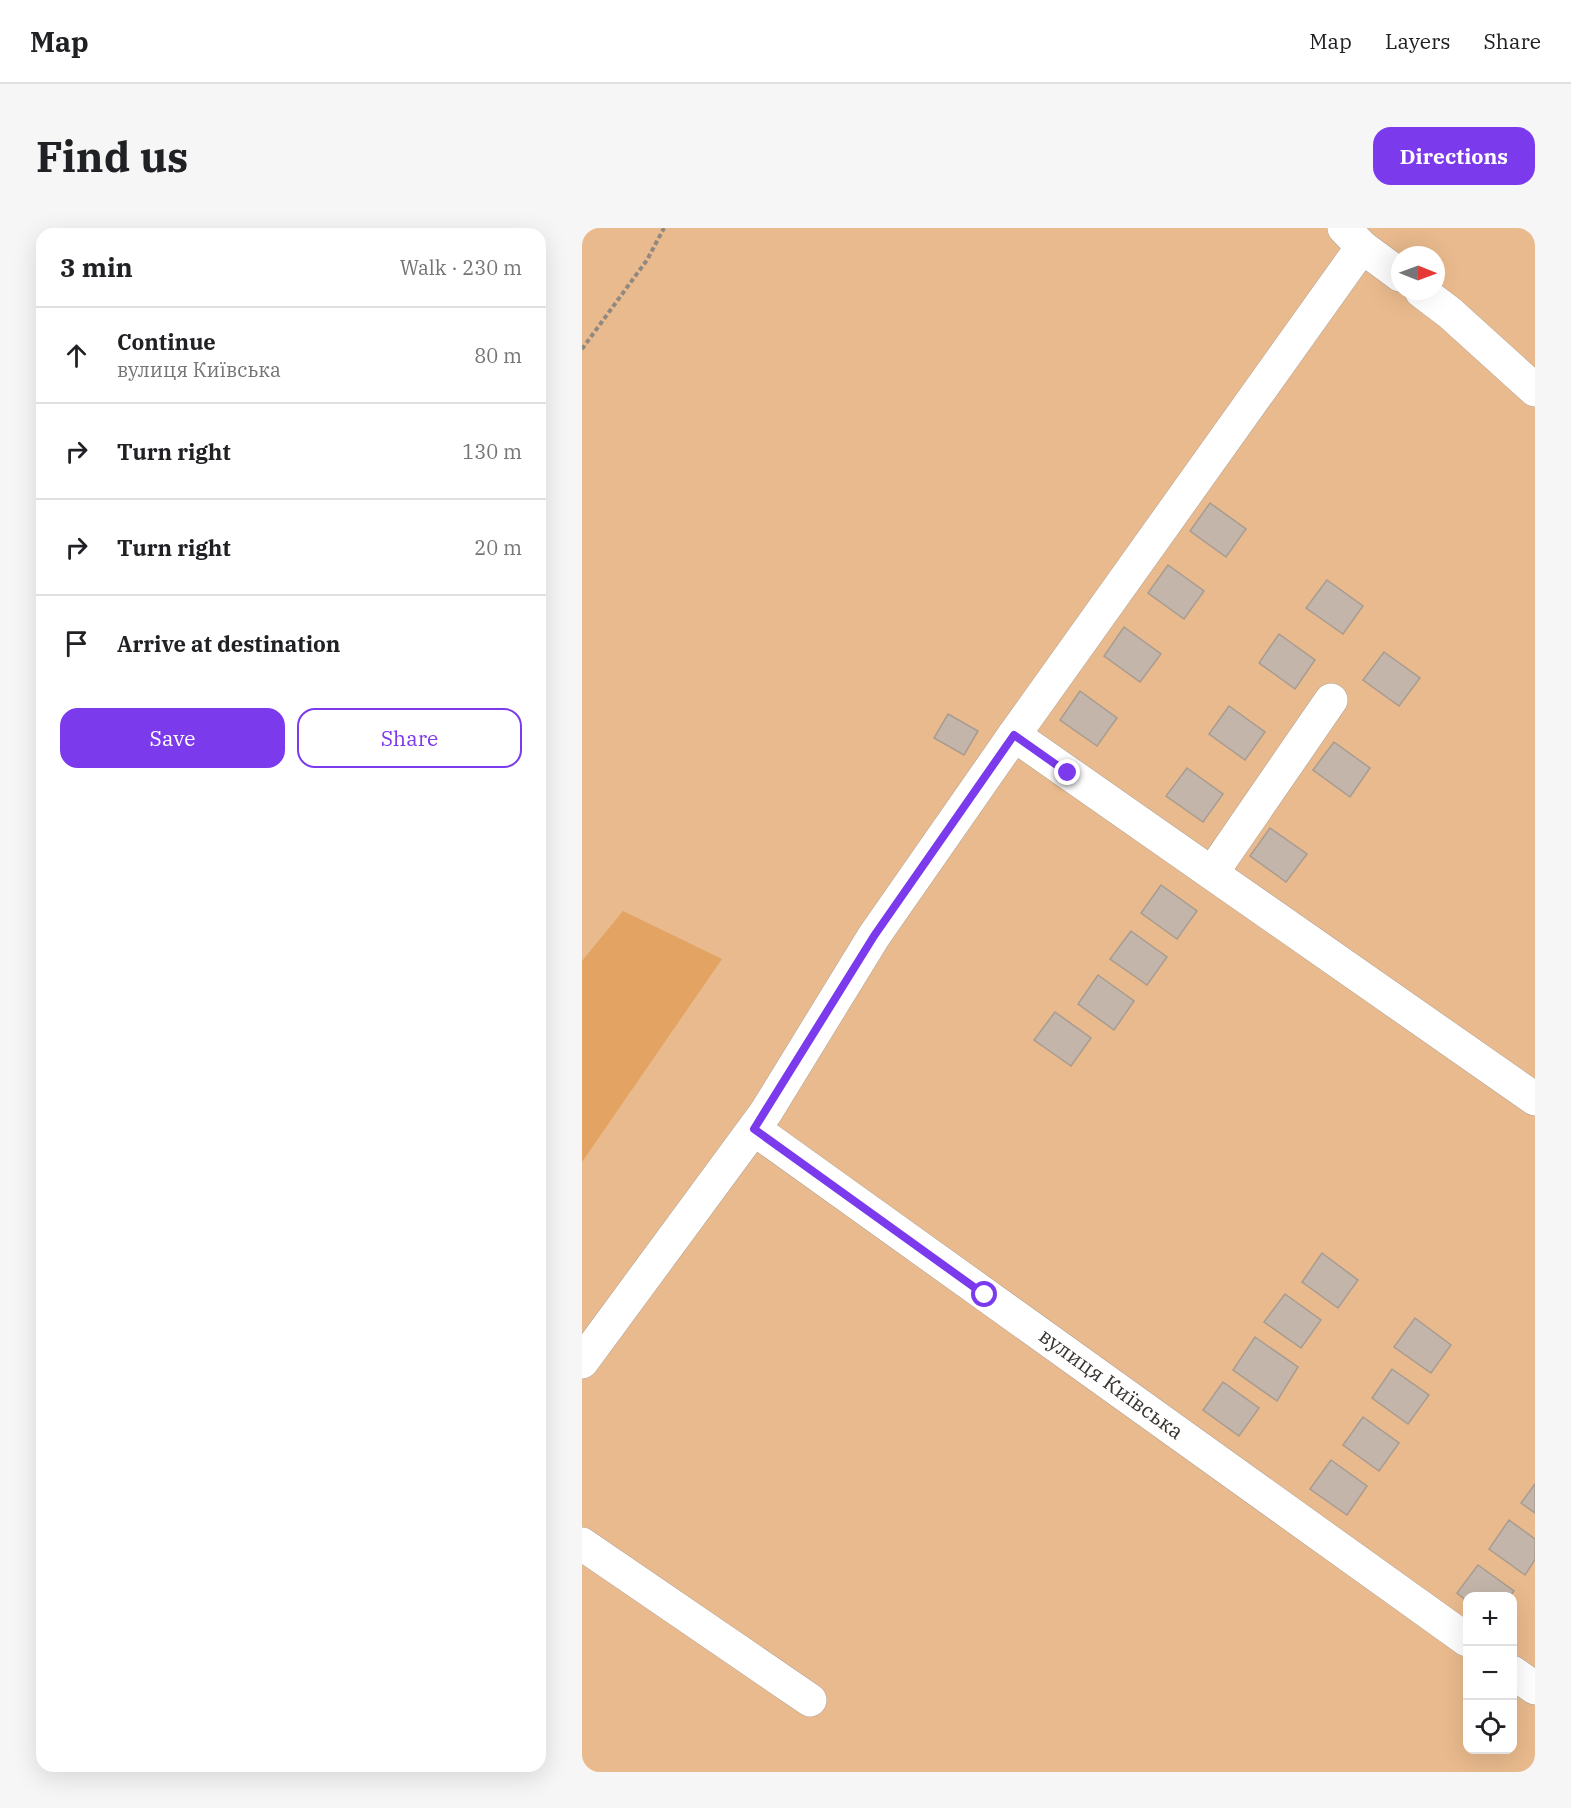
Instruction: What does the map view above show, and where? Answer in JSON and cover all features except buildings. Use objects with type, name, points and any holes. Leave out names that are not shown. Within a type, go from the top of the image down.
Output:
[{"type":"street","points":[[582,1362],[754,1129],[874,936],[1014,735],[1353,237],[1391,268]]},
{"type":"street","points":[[1433,300],[1535,390]]},
{"type":"street","points":[[1212,873],[1331,700]]},
{"type":"street","points":[[1014,735],[1535,1100]]},
{"type":"street","name":"вулиця Київська","points":[[754,1129],[1463,1637]]},
{"type":"street","points":[[582,1544],[810,1700]]},
{"type":"street","points":[[1517,1675],[1535,1688]]},
{"type":"path","points":[[582,349],[647,260],[664,228]]},
{"type":"shaded area","points":[[582,228],[1535,228],[1535,1772],[582,1772]]},
{"type":"shaded area","points":[[623,911],[722,959],[582,1162],[582,961]]},
{"type":"route","points":[[985,1295],[754,1129],[874,936],[1014,735],[1068,773]]}]
